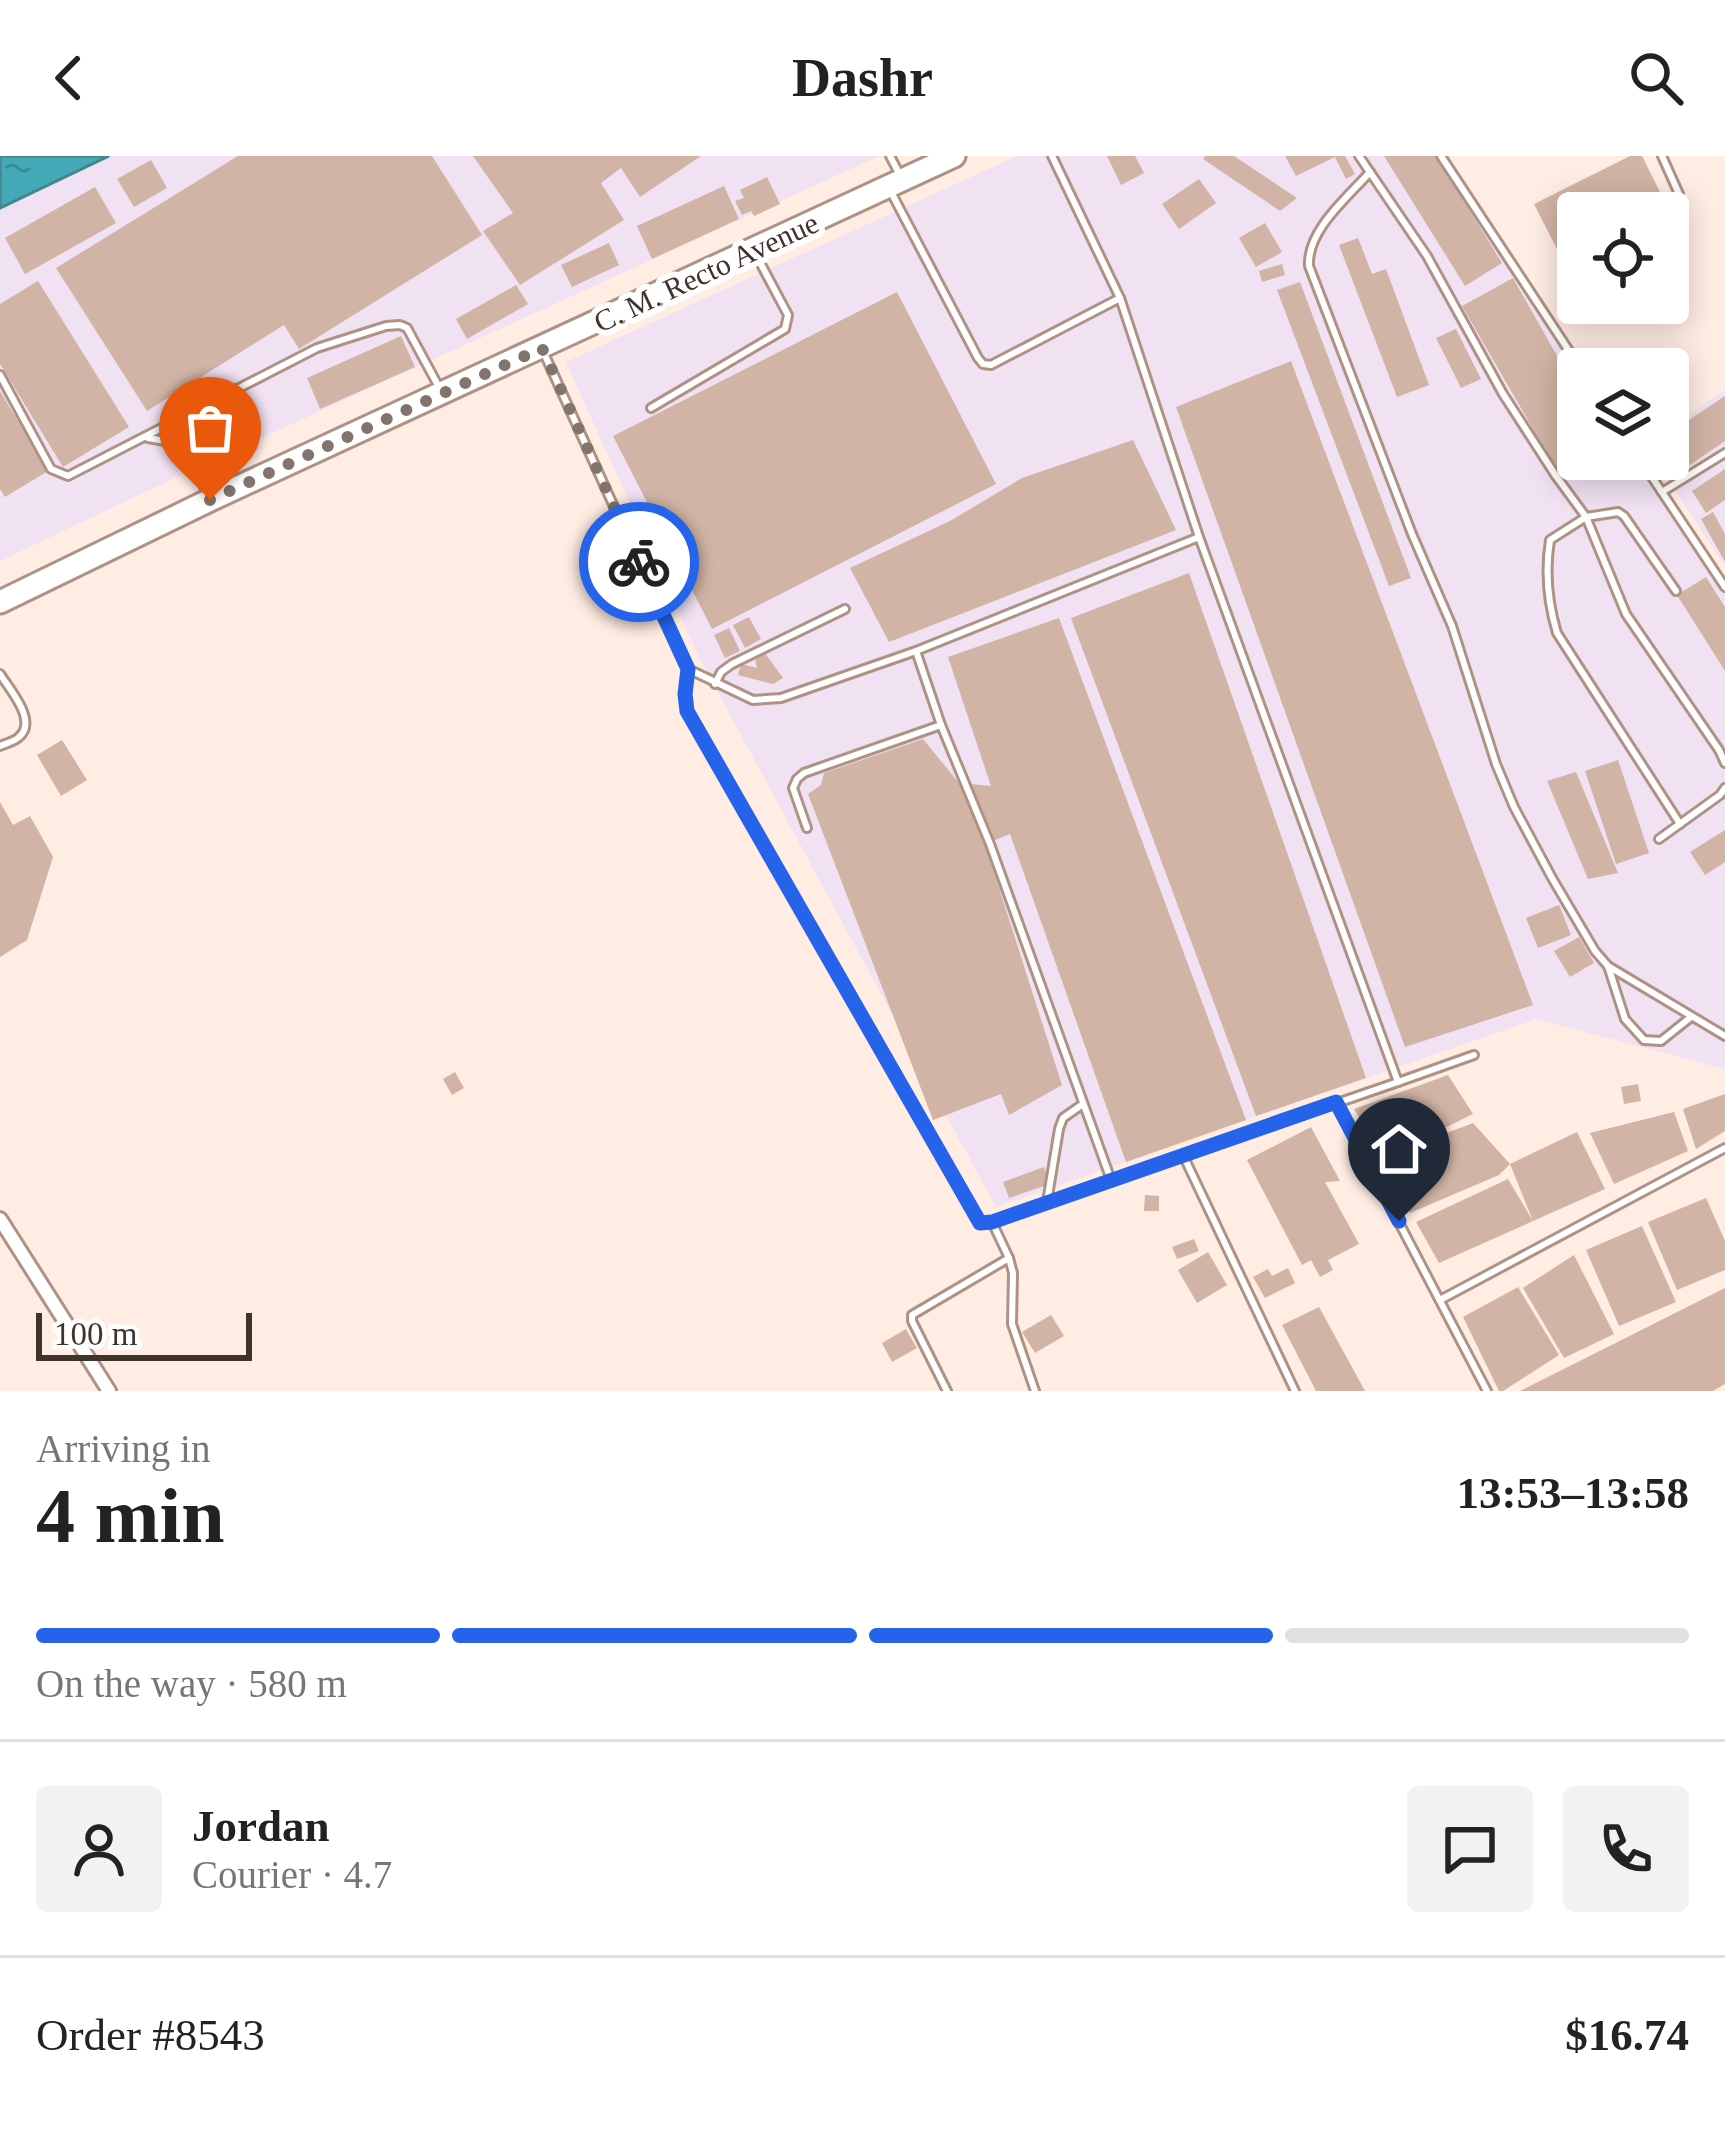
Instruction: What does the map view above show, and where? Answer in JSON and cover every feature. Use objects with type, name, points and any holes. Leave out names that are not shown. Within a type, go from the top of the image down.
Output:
[{"type":"highway","name":"C. M. Recto Avenue","points":[[0,602],[954,156]]},
{"type":"street","points":[[0,1219],[109,1391]]},
{"type":"lane","points":[[890,156],[896,183],[983,364],[991,365],[1120,298]]},
{"type":"lane","points":[[1052,156],[1120,298],[1198,537],[1398,1082]]},
{"type":"lane","points":[[1359,156],[1427,256],[1503,394],[1586,517],[1626,614],[1725,763]]},
{"type":"lane","points":[[1441,156],[1567,348]]},
{"type":"lane","points":[[1662,156],[1677,192]]},
{"type":"lane","points":[[1370,172],[1312,244],[1309,266],[1468,667],[1514,808],[1594,951],[1608,965],[1725,1036]]},
{"type":"lane","points":[[651,408],[784,329],[788,315],[754,250]]},
{"type":"lane","points":[[0,375],[51,470],[60,475],[75,474],[317,347],[386,326],[407,328],[442,393]]},
{"type":"lane","points":[[542,348],[688,669],[687,711],[978,1221],[992,1222],[1474,1055]]},
{"type":"lane","points":[[144,438],[183,444],[210,500]]},
{"type":"lane","points":[[1662,492],[1725,453]]},
{"type":"lane","points":[[1654,480],[1725,587]]},
{"type":"lane","points":[[1676,591],[1618,512],[1586,517],[1553,536],[1549,544],[1551,613],[1557,633],[1680,824]]},
{"type":"lane","points":[[688,669],[753,700],[772,700],[916,651],[1198,537]]},
{"type":"lane","points":[[716,684],[732,664],[845,608]]},
{"type":"lane","points":[[916,651],[1111,1180]]},
{"type":"lane","points":[[0,674],[26,716],[21,736],[0,746]]},
{"type":"lane","points":[[807,828],[793,788],[804,773],[941,725]]},
{"type":"lane","points":[[1659,839],[1725,788]]},
{"type":"lane","points":[[1608,965],[1624,1019],[1644,1040],[1661,1041],[1691,1017]]},
{"type":"lane","points":[[1336,1102],[1487,1391]]},
{"type":"lane","points":[[1047,1203],[1059,1129],[1064,1118],[1083,1104]]},
{"type":"lane","points":[[1440,1300],[1725,1148]]},
{"type":"lane","points":[[1183,1155],[1295,1391]]},
{"type":"lane","points":[[992,1222],[1009,1258],[1012,1324],[1035,1391]]},
{"type":"lane","points":[[947,1391],[912,1315],[1009,1258]]},
{"type":"shaded area","points":[[109,156],[879,156],[0,561],[0,208]]},
{"type":"shaded area","points":[[1017,156],[1444,156],[1565,348],[1557,348],[1557,480],[1657,480],[1725,585],[1725,1069],[1536,1019],[996,1207],[699,657],[566,362]]},
{"type":"shaded area","points":[[1725,390],[1725,566],[1668,480],[1689,480],[1689,415]]},
{"type":"water","points":[[0,156],[109,156],[0,208]]},
{"type":"building","points":[[238,156],[432,156],[482,235],[299,349],[284,325],[147,411],[56,268]]},
{"type":"building","points":[[473,156],[701,156],[640,197],[621,168],[601,183],[624,220],[520,285],[483,231],[513,213]]},
{"type":"building","points":[[1107,156],[1135,156],[1144,173],[1121,185]]},
{"type":"building","points":[[1234,156],[1297,198],[1280,211],[1203,159]]},
{"type":"building","points":[[1285,156],[1345,156],[1355,174],[1346,179],[1335,157],[1296,176]]},
{"type":"building","points":[[1384,156],[1436,156],[1502,263],[1465,286]]},
{"type":"building","points":[[1630,156],[1642,156],[1660,192],[1558,192]]},
{"type":"building","points":[[151,160],[167,188],[134,207],[117,179]]},
{"type":"building","points":[[767,177],[780,204],[754,216],[751,211],[742,215],[735,201],[744,198],[740,190]]},
{"type":"building","points":[[1199,179],[1216,203],[1179,229],[1162,204]]},
{"type":"building","points":[[724,186],[739,219],[652,259],[637,226]]},
{"type":"building","points":[[95,187],[116,223],[25,274],[5,238]]},
{"type":"building","points":[[1557,192],[1557,249],[1534,204]]},
{"type":"building","points":[[1265,223],[1282,252],[1256,267],[1239,238]]},
{"type":"building","points":[[1358,238],[1372,274],[1386,269],[1429,385],[1397,397],[1339,245]]},
{"type":"building","points":[[609,243],[619,265],[572,287],[561,265]]},
{"type":"building","points":[[1282,264],[1285,275],[1262,282],[1259,271]]},
{"type":"building","points":[[1513,278],[1557,356],[1557,471],[1462,306]]},
{"type":"building","points":[[38,281],[129,427],[63,467],[0,364],[0,304]]},
{"type":"building","points":[[1300,282],[1411,578],[1389,586],[1277,290]]},
{"type":"building","points":[[516,285],[528,304],[467,339],[456,319]]},
{"type":"building","points":[[897,292],[996,484],[712,629],[613,436]]},
{"type":"building","points":[[1456,329],[1481,379],[1461,388],[1436,338]]},
{"type":"building","points":[[401,336],[415,367],[320,409],[307,378]]},
{"type":"building","points":[[1291,361],[1533,1005],[1405,1047],[1176,407]]},
{"type":"building","points":[[0,391],[48,471],[5,497],[0,489]]},
{"type":"building","points":[[1725,396],[1725,441],[1689,466],[1689,420]]},
{"type":"building","points":[[1133,440],[1176,530],[889,642],[850,568],[950,521],[1022,478]]},
{"type":"building","points":[[1725,469],[1725,500],[1706,513],[1692,491]]},
{"type":"building","points":[[1713,512],[1725,534],[1725,562],[1701,519]]},
{"type":"building","points":[[1189,573],[1366,1078],[1256,1116],[1071,618]]},
{"type":"building","points":[[1706,577],[1725,607],[1725,671],[1677,595]]},
{"type":"building","points":[[749,617],[761,639],[745,648],[733,625]]},
{"type":"building","points":[[1059,618],[1246,1120],[1126,1162],[1010,834],[985,844],[1062,1085],[1009,1115],[1001,1094],[933,1120],[808,794],[821,785],[824,773],[923,739],[959,783],[991,786],[948,657]]},
{"type":"building","points":[[729,628],[740,651],[725,658],[714,635]]},
{"type":"building","points":[[765,653],[783,678],[773,684],[738,675],[741,664],[757,668],[755,660]]},
{"type":"building","points":[[62,740],[87,780],[61,796],[37,755]]},
{"type":"building","points":[[1618,760],[1649,853],[1616,864],[1585,771]]},
{"type":"building","points":[[1576,772],[1618,873],[1588,879],[1547,781]]},
{"type":"building","points":[[0,802],[13,825],[30,816],[53,857],[27,940],[0,957]]},
{"type":"building","points":[[1725,830],[1725,862],[1705,875],[1690,852]]},
{"type":"building","points":[[1559,905],[1571,935],[1538,948],[1526,918]]},
{"type":"building","points":[[1579,937],[1594,963],[1570,977],[1554,951]]},
{"type":"building","points":[[455,1072],[464,1088],[452,1095],[443,1079]]},
{"type":"building","points":[[1448,1075],[1473,1114],[1392,1154],[1473,1123],[1510,1164],[1499,1175],[1410,1213],[1354,1109]]},
{"type":"building","points":[[1638,1084],[1641,1101],[1624,1104],[1621,1087]]},
{"type":"building","points":[[1725,1094],[1725,1131],[1696,1149],[1683,1109]]},
{"type":"building","points":[[1674,1112],[1688,1151],[1614,1184],[1590,1133]]},
{"type":"building","points":[[1311,1127],[1340,1181],[1325,1182],[1359,1244],[1328,1260],[1333,1270],[1320,1277],[1311,1260],[1302,1265],[1247,1160]]},
{"type":"building","points":[[1577,1132],[1605,1189],[1533,1221],[1510,1164]]},
{"type":"building","points":[[1044,1167],[1050,1184],[1009,1198],[1003,1182]]},
{"type":"building","points":[[1508,1179],[1533,1221],[1439,1263],[1416,1222]]},
{"type":"building","points":[[1145,1195],[1159,1196],[1159,1211],[1144,1211]]},
{"type":"building","points":[[1706,1198],[1725,1241],[1725,1270],[1677,1290],[1648,1222]]},
{"type":"building","points":[[1642,1226],[1676,1302],[1619,1326],[1586,1250]]},
{"type":"building","points":[[1194,1239],[1199,1251],[1177,1259],[1172,1247]]},
{"type":"building","points":[[1208,1252],[1227,1285],[1197,1303],[1178,1270]]},
{"type":"building","points":[[1574,1255],[1614,1334],[1564,1358],[1523,1288]]},
{"type":"building","points":[[1288,1268],[1295,1283],[1265,1298],[1253,1277],[1268,1269],[1272,1276]]},
{"type":"building","points":[[1518,1287],[1559,1355],[1499,1391],[1463,1317]]},
{"type":"building","points":[[1725,1288],[1725,1384],[1713,1391],[1520,1391]]},
{"type":"building","points":[[1319,1307],[1365,1391],[1316,1391],[1282,1325]]},
{"type":"building","points":[[1051,1315],[1064,1336],[1035,1353],[1022,1332]]},
{"type":"building","points":[[906,1329],[917,1348],[892,1362],[882,1343]]},
{"type":"way so far","points":[[210,500],[542,348],[639,562]]},
{"type":"route","points":[[639,562],[688,669],[687,711],[980,1223],[1336,1102],[1399,1221]]}]
